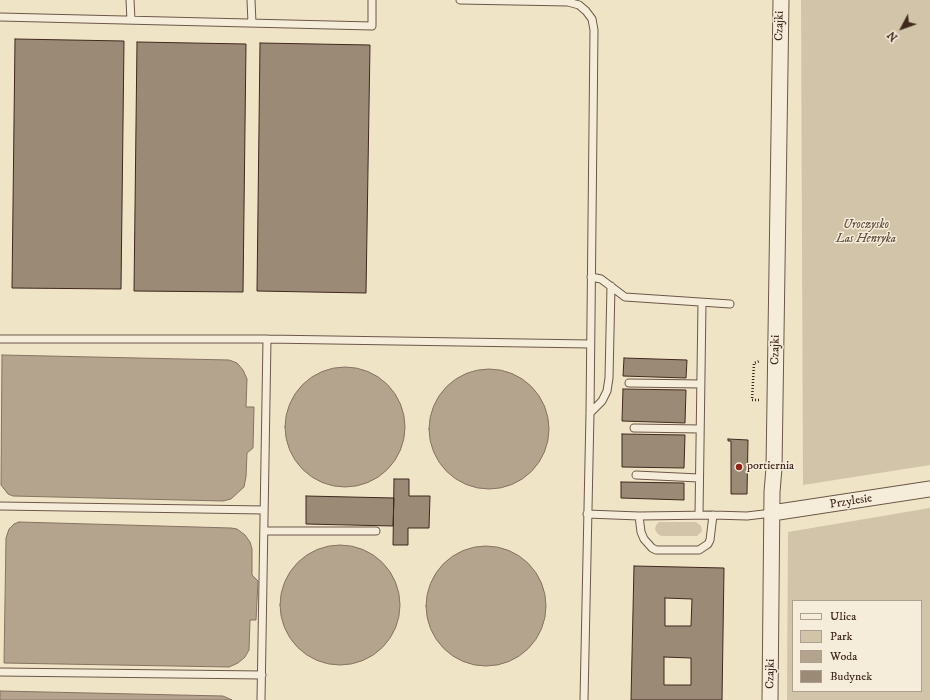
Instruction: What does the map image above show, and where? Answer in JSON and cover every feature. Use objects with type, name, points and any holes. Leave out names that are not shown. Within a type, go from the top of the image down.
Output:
[{"type":"street","name":"Czajki","points":[[770,700],[781,0]]},
{"type":"street","name":"Przylesie","points":[[772,513],[930,489]]},
{"type":"lane","points":[[130,0],[131,20]]},
{"type":"lane","points":[[251,0],[252,23]]},
{"type":"lane","points":[[0,17],[372,26],[372,0]]},
{"type":"lane","points":[[460,0],[568,2],[578,5],[586,11],[592,19],[594,30],[590,413],[584,700]]},
{"type":"lane","points":[[591,277],[601,279],[625,297],[730,304]]},
{"type":"lane","points":[[590,413],[602,401],[607,391],[609,378],[612,286]]},
{"type":"lane","points":[[699,515],[702,303]]},
{"type":"lane","points":[[0,339],[267,339],[590,344]]},
{"type":"lane","points":[[261,700],[267,339]]},
{"type":"lane","points":[[629,383],[701,384]]},
{"type":"lane","points":[[634,428],[700,429]]},
{"type":"lane","points":[[636,475],[699,478]]},
{"type":"lane","points":[[0,506],[264,510]]},
{"type":"lane","points":[[587,514],[639,516],[747,516],[772,513]]},
{"type":"lane","points":[[639,516],[641,532],[644,539],[652,548],[656,550],[699,550],[708,544],[710,540],[713,515]]},
{"type":"lane","points":[[264,531],[376,531]]},
{"type":"lane","points":[[0,672],[262,676]]},
{"type":"green space","name":"Uroczysko Las Henryka","points":[[801,0],[930,0],[930,465],[803,485]]},
{"type":"green space","points":[[930,508],[930,700],[787,700],[788,532]]},
{"type":"green space","points":[[659,522],[696,522],[701,526],[702,531],[697,536],[662,536],[655,530],[656,525]]},
{"type":"water","points":[[2,355],[229,360],[237,363],[243,370],[247,379],[246,407],[254,407],[253,448],[247,453],[244,487],[231,499],[223,501],[13,496],[8,494],[1,485]]},
{"type":"water","points":[[345,367],[357,368],[368,372],[378,377],[387,385],[395,394],[400,404],[404,415],[404,439],[400,450],[395,460],[387,469],[378,477],[368,482],[357,486],[345,487],[333,486],[322,482],[312,477],[303,469],[295,460],[290,450],[286,439],[285,427],[286,415],[290,404],[295,394],[303,385],[312,377],[322,372],[333,368]]},
{"type":"water","points":[[489,369],[501,370],[512,374],[522,379],[531,387],[539,396],[544,406],[548,417],[548,441],[544,452],[539,462],[531,471],[522,479],[512,484],[501,488],[489,489],[477,488],[466,484],[456,479],[447,471],[439,462],[434,452],[430,441],[429,429],[430,417],[434,406],[439,396],[447,387],[456,379],[466,374],[477,370]]},
{"type":"water","points":[[19,522],[237,529],[245,535],[250,542],[252,549],[252,575],[258,581],[256,620],[250,620],[249,650],[245,657],[238,663],[229,667],[4,663],[6,538],[9,529],[14,524]]},
{"type":"water","points":[[340,545],[352,546],[363,550],[373,555],[382,563],[390,572],[395,582],[399,593],[399,617],[395,628],[390,638],[382,647],[373,655],[363,660],[352,664],[340,665],[328,664],[317,660],[307,655],[298,647],[290,638],[285,628],[281,617],[280,605],[281,593],[285,582],[290,572],[298,563],[307,555],[317,550],[328,546]]},
{"type":"water","points":[[486,546],[498,547],[509,551],[519,556],[528,564],[536,573],[541,583],[545,594],[545,618],[541,629],[536,639],[528,648],[519,656],[509,661],[498,665],[486,666],[474,665],[463,661],[453,656],[444,648],[436,639],[431,629],[427,618],[426,606],[427,594],[431,583],[436,573],[444,564],[453,556],[463,551],[474,547]]},
{"type":"water","points":[[0,691],[223,696],[232,700],[0,700]]},
{"type":"building","points":[[15,39],[124,41],[121,289],[12,288]]},
{"type":"building","points":[[137,42],[246,44],[243,292],[134,291]]},
{"type":"building","points":[[260,43],[370,45],[366,293],[257,291]]},
{"type":"building","points":[[624,358],[687,360],[686,378],[623,376]]},
{"type":"building","points":[[623,389],[686,390],[685,423],[622,421]]},
{"type":"building","points":[[622,434],[685,435],[684,468],[622,467]]},
{"type":"building","name":"portiernia","points":[[728,439],[748,440],[747,494],[731,494],[731,441],[728,441]]},
{"type":"building","points":[[394,479],[409,479],[409,496],[430,496],[429,528],[408,528],[408,545],[393,545]]},
{"type":"building","points":[[621,482],[684,483],[684,500],[621,498]]},
{"type":"building","points":[[306,496],[394,498],[393,526],[306,524]]},
{"type":"building","points":[[634,566],[724,568],[722,700],[631,700]],"holes":[[[665,598],[692,599],[691,626],[665,626]],[[664,657],[691,658],[691,685],[664,685]]]},
{"type":"place","name":"portiernia","points":[[739,467]]}]
